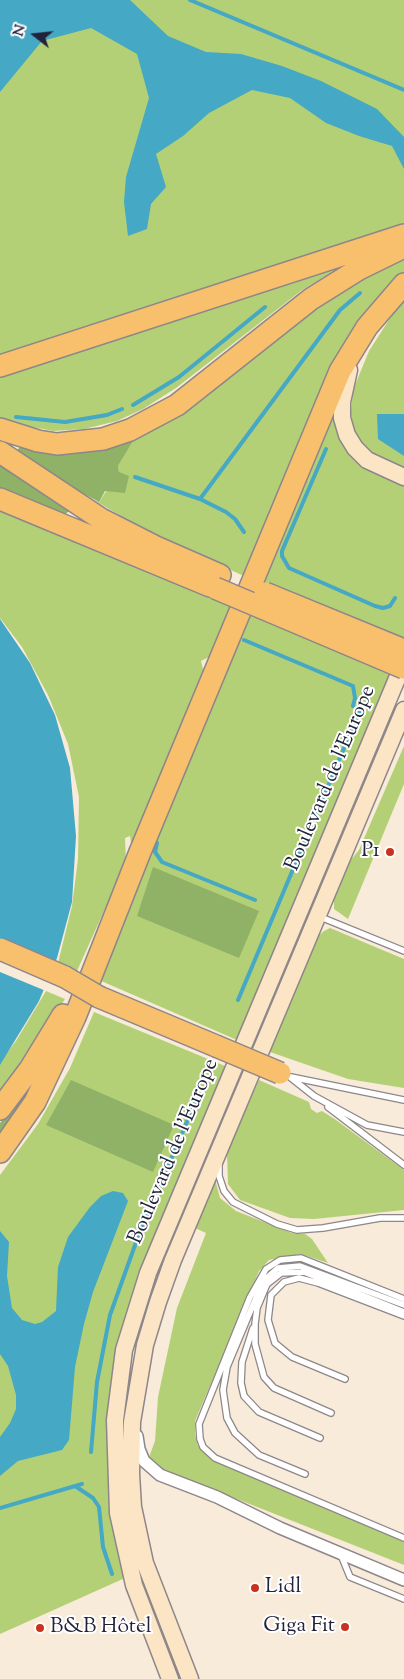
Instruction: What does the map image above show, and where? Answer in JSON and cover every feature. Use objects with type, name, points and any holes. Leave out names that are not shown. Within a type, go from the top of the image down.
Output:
[{"type":"highway","points":[[2,366],[404,235]]},
{"type":"highway","points":[[0,429],[38,442],[56,444],[104,439],[130,430],[177,405],[311,299],[359,269],[404,247]]},
{"type":"highway","points":[[0,1152],[35,1102],[56,1059],[340,371],[368,327],[404,284]]},
{"type":"highway","points":[[0,452],[101,519],[217,582],[404,668]]},
{"type":"highway","points":[[0,499],[217,582],[404,650]]},
{"type":"highway","points":[[0,1109],[30,1068],[68,1007],[140,852]]},
{"type":"highway","points":[[0,949],[65,977],[124,1008],[285,1075]]},
{"type":"highway","points":[[0,963],[51,984],[100,997]]},
{"type":"main road","points":[[368,327],[354,356],[343,390],[342,409],[344,427],[351,443],[363,456],[377,465],[404,477]]},
{"type":"main road","name":"Boulevard de l'Europe","points":[[170,1679],[134,1585],[118,1512],[115,1420],[124,1350],[148,1272],[404,662]]},
{"type":"main road","name":"Boulevard de l'Europe","points":[[190,1679],[150,1578],[136,1526],[130,1452],[132,1422],[145,1345],[158,1302],[219,1151],[404,710]]},
{"type":"main road","points":[[338,867],[366,821],[404,734]]},
{"type":"street","points":[[137,1389],[137,1441],[144,1462],[154,1471],[217,1497],[338,1553],[404,1580]]},
{"type":"lane","points":[[317,915],[404,951]]},
{"type":"lane","points":[[285,1075],[404,1164]]},
{"type":"lane","points":[[285,1075],[404,1100]]},
{"type":"lane","points":[[314,1096],[367,1125],[404,1132]]},
{"type":"lane","points":[[219,1151],[219,1176],[224,1191],[233,1202],[277,1224],[296,1230],[323,1228],[380,1218],[404,1218]]},
{"type":"lane","points":[[404,1299],[301,1258],[280,1260],[266,1270],[250,1297],[198,1424],[203,1447],[215,1458],[404,1538]]},
{"type":"lane","points":[[305,1474],[259,1455],[235,1433],[227,1418],[223,1390],[228,1367],[262,1281],[278,1268],[300,1266],[404,1305]]},
{"type":"lane","points":[[331,1413],[269,1384],[259,1364],[255,1344],[255,1324],[257,1308],[268,1284],[282,1273],[304,1272],[404,1312]]},
{"type":"lane","points":[[345,1379],[292,1357],[275,1343],[268,1320],[271,1295],[284,1282],[299,1278],[318,1283],[378,1308],[404,1316]]},
{"type":"lane","points":[[255,1324],[242,1362],[240,1383],[244,1396],[259,1412],[320,1438]]},
{"type":"lane","points":[[338,1553],[350,1577],[404,1599]]},
{"type":"green space","points":[[0,0],[404,0],[404,228],[0,356]]},
{"type":"green space","points":[[404,253],[404,273],[397,279],[244,576],[155,536],[94,500],[99,502],[119,472],[118,466],[133,439],[303,312]]},
{"type":"green space","points":[[346,264],[302,290],[176,388],[143,409],[117,421],[84,429],[53,431],[8,422],[0,418],[0,373]]},
{"type":"green space","points":[[404,302],[404,471],[366,451],[353,427],[351,414],[353,390],[369,351],[394,312]]},
{"type":"green space","points":[[334,406],[340,438],[350,455],[374,471],[404,483],[404,642],[260,583]]},
{"type":"green space","points":[[134,439],[118,466],[119,472],[129,476],[125,493],[105,491],[99,502],[48,474],[19,454],[18,449],[21,446]]},
{"type":"green space","points":[[0,462],[72,509],[63,516],[0,489]]},
{"type":"green space","points":[[0,508],[233,604],[211,656],[201,661],[203,669],[206,670],[136,842],[131,843],[130,836],[125,838],[126,862],[77,971],[58,963],[72,906],[78,859],[79,797],[68,744],[48,695],[22,647],[0,618]]},
{"type":"green space","points":[[248,610],[393,671],[237,1040],[99,980]]},
{"type":"green space","points":[[404,746],[404,784],[348,919],[334,909],[334,896],[345,867],[359,850]]},
{"type":"green space","points":[[153,867],[259,911],[239,958],[137,916]]},
{"type":"green space","points":[[330,928],[404,959],[404,1088],[348,1079],[270,1052],[317,937]]},
{"type":"green space","points":[[46,991],[65,999],[12,1082],[0,1096],[0,1062],[16,1041]]},
{"type":"green space","points":[[94,1012],[225,1066],[137,1286],[120,1339],[108,1407],[107,1450],[125,1578],[0,1634],[0,1175],[38,1124],[70,1068]]},
{"type":"green space","points":[[71,1080],[174,1125],[153,1172],[46,1125]]},
{"type":"green space","points":[[259,1080],[309,1102],[311,1109],[317,1113],[322,1111],[336,1120],[404,1170],[404,1210],[314,1219],[290,1218],[240,1200],[228,1184],[227,1152]]},
{"type":"green space","points":[[17,1104],[25,1105],[0,1140],[0,1123]]},
{"type":"green space","points":[[215,1179],[220,1198],[236,1211],[292,1233],[305,1234],[312,1239],[328,1263],[301,1254],[269,1260],[259,1271],[195,1421],[195,1434],[198,1446],[212,1460],[404,1542],[404,1565],[161,1469],[148,1460],[155,1441],[158,1397],[177,1308],[206,1233],[195,1228]]},
{"type":"water","points":[[0,0],[130,0],[168,36],[206,52],[241,54],[282,66],[321,81],[377,109],[404,137],[404,169],[392,146],[326,123],[290,98],[252,90],[209,113],[183,136],[156,154],[166,187],[151,204],[147,229],[128,236],[124,202],[126,177],[149,98],[137,54],[91,28],[42,41],[0,92]]},
{"type":"water","points":[[377,414],[404,414],[404,456],[378,439]]},
{"type":"water","points":[[0,619],[30,663],[55,715],[70,768],[76,836],[72,902],[57,958],[39,1001],[0,1065]]},
{"type":"water","points":[[113,1191],[123,1193],[128,1201],[93,1292],[84,1324],[75,1367],[69,1440],[62,1450],[18,1461],[0,1476],[0,1437],[10,1423],[16,1409],[16,1395],[8,1366],[0,1354],[0,1231],[9,1242],[7,1276],[12,1308],[22,1320],[35,1324],[42,1322],[56,1311],[58,1267],[68,1237],[90,1207],[101,1196]]},
{"type":"pier","points":[[0,939],[58,963],[46,991],[0,972]]},
{"type":"waterway","points":[[190,0],[404,90]]},
{"type":"waterway","points":[[135,477],[200,499],[340,310],[360,293]]},
{"type":"waterway","points":[[133,405],[179,377],[265,307]]},
{"type":"waterway","points":[[16,417],[65,422],[107,415],[122,409]]},
{"type":"waterway","points":[[326,449],[282,551],[282,556],[289,568],[375,606],[383,608],[390,606],[395,598]]},
{"type":"waterway","points":[[200,499],[226,512],[235,519],[244,532]]},
{"type":"waterway","points":[[244,640],[353,686],[355,698],[353,706]]},
{"type":"waterway","points":[[238,1000],[363,703]]},
{"type":"waterway","points":[[157,843],[155,852],[162,862],[255,900]]},
{"type":"waterway","points":[[91,1452],[97,1382],[110,1315],[139,1234],[198,1096]]},
{"type":"waterway","points":[[0,1508],[82,1484]]},
{"type":"waterway","points":[[75,1486],[93,1498],[99,1507],[103,1547],[112,1574]]},
{"type":"place","name":"P1","points":[[390,852]]},
{"type":"place","name":"Lidl","points":[[255,1588]]},
{"type":"place","name":"Giga Fit","points":[[345,1627]]},
{"type":"place","name":"B&B Hôtel","points":[[40,1628]]}]
